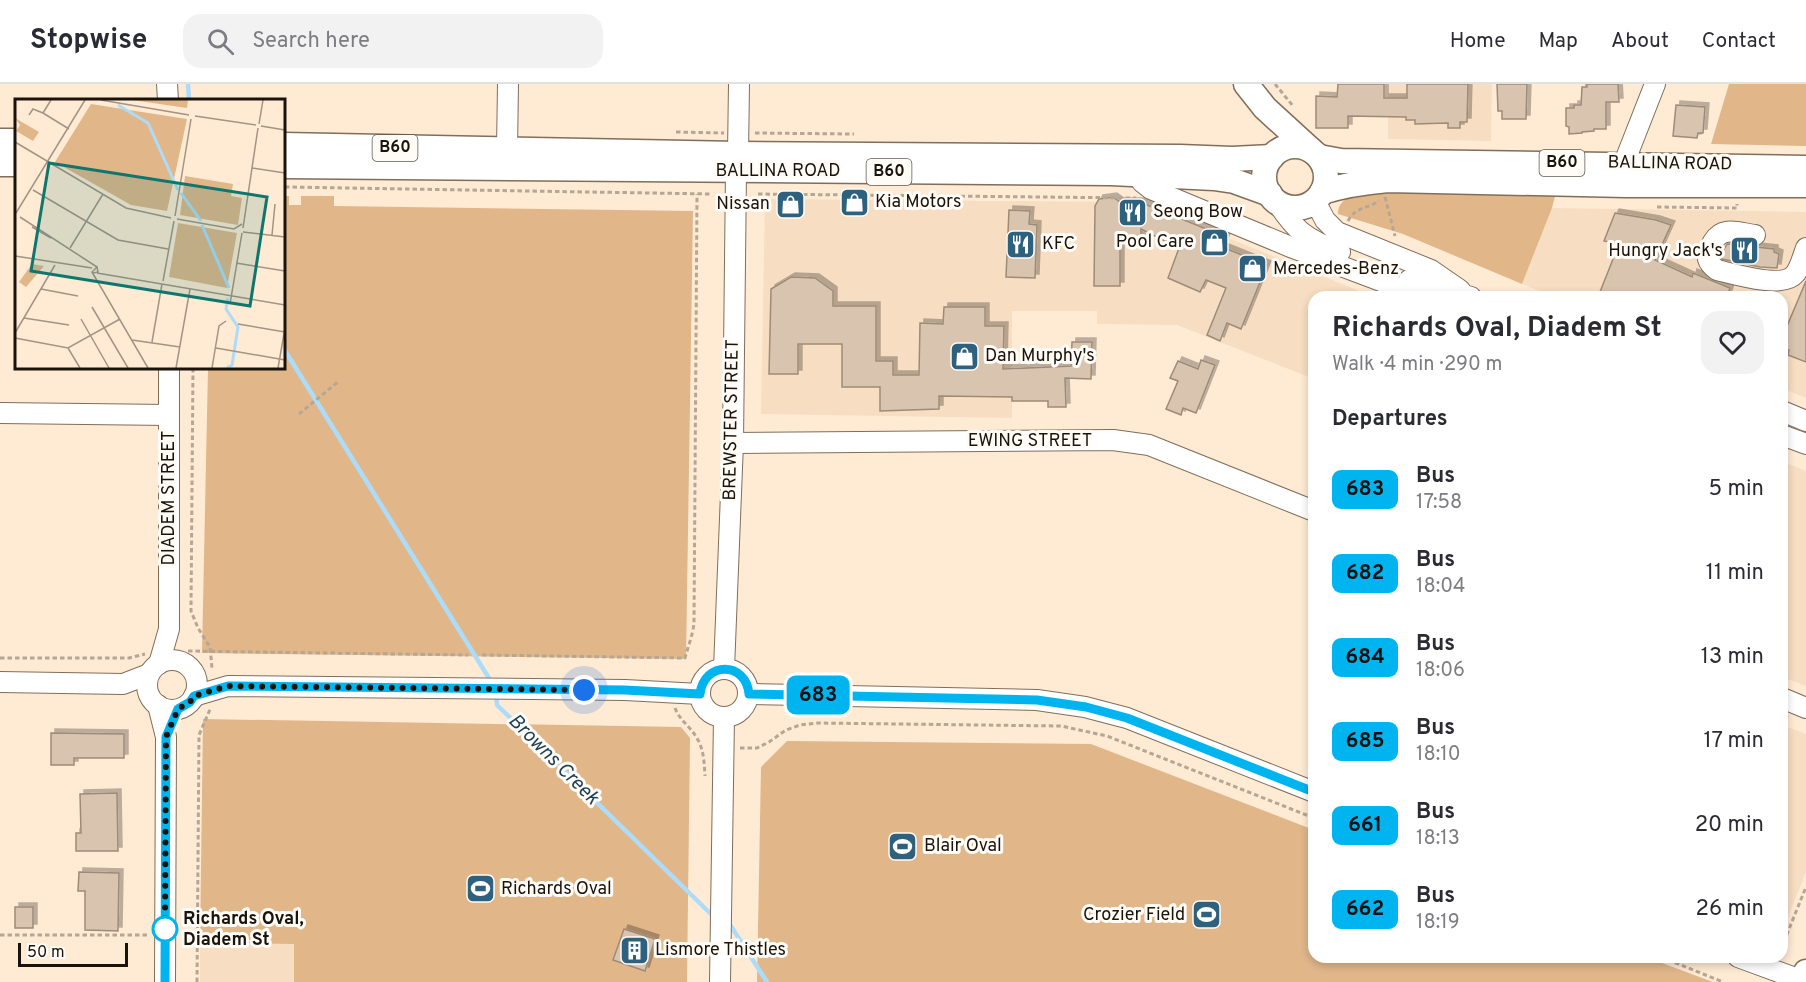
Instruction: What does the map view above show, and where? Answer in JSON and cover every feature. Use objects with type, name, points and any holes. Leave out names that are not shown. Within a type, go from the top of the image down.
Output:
[{"type":"main road","points":[[1246,84],[1265,108],[1323,163],[1326,178],[1318,197]]},
{"type":"main road","points":[[1265,108],[1274,155],[1268,164],[1265,178],[1273,197]]},
{"type":"main road","name":"BALLINA ROAD","points":[[285,145],[507,150],[737,162],[1138,174],[1214,178],[1234,182],[1273,197]]},
{"type":"main road","name":"B60","points":[[1274,155],[1281,150],[1295,146],[1315,154]]},
{"type":"main road","name":"BALLINA ROAD","points":[[1315,154],[1352,161],[1806,168]]},
{"type":"main road","name":"BALLINA ROAD","points":[[285,166],[1168,157],[1232,159],[1274,155]]},
{"type":"main road","name":"BALLINA ROAD","points":[[1318,197],[1342,186],[1388,180],[1626,185],[1806,185]]},
{"type":"main road","name":"B60","points":[[1273,197],[1289,207],[1298,207],[1318,197]]},
{"type":"street","points":[[167,84],[168,99]]},
{"type":"street","points":[[507,150],[508,84]]},
{"type":"street","name":"BREWSTER STREET","points":[[724,669],[734,443],[739,84]]},
{"type":"street","points":[[1624,164],[1655,84]]},
{"type":"street","points":[[1138,174],[1142,182],[1151,189],[1293,248],[1402,289],[1421,285]]},
{"type":"street","points":[[1273,197],[1292,225],[1322,245],[1421,285],[1446,291]]},
{"type":"street","points":[[1318,197],[1325,220],[1337,231],[1431,270],[1462,291]]},
{"type":"street","points":[[1755,235],[1726,231],[1720,234],[1709,250],[1708,259],[1712,266],[1717,270],[1780,281],[1790,279],[1796,274],[1806,248]]},
{"type":"street","name":"DIADEM STREET","points":[[153,700],[147,688],[153,663],[169,629],[169,369]]},
{"type":"street","points":[[0,413],[169,415]]},
{"type":"street","points":[[1788,414],[1806,421]]},
{"type":"street","points":[[1788,437],[1806,444]]},
{"type":"street","name":"EWING STREET","points":[[734,443],[1113,440],[1133,442],[1149,445],[1308,509]]},
{"type":"street","name":"DIADEM STREET","points":[[169,629],[184,656]]},
{"type":"street","points":[[123,684],[153,663],[184,656],[186,664],[228,686]]},
{"type":"street","points":[[724,669],[742,676],[749,694],[741,711],[730,717],[714,715],[706,708],[700,694],[705,679],[713,672],[724,669]]},
{"type":"street","points":[[203,672],[196,682],[203,699]]},
{"type":"street","points":[[0,682],[123,684],[164,708],[178,709],[228,686],[625,690],[700,694]]},
{"type":"street","points":[[749,694],[1037,700],[1086,707],[1127,718],[1308,790]]},
{"type":"street","points":[[153,700],[166,737],[165,982]]},
{"type":"street","points":[[1788,701],[1806,708]]},
{"type":"street","points":[[166,737],[178,709]]},
{"type":"street","points":[[720,982],[724,717]]},
{"type":"street","points":[[1756,963],[1804,979]]},
{"type":"path","points":[[1275,84],[1295,109]]},
{"type":"path","points":[[285,187],[711,194]]},
{"type":"path","points":[[482,655],[685,658],[694,623],[697,194]]},
{"type":"path","points":[[758,194],[1143,199]]},
{"type":"path","points":[[1347,223],[1352,213],[1376,203],[1384,195],[1395,236]]},
{"type":"path","points":[[1657,207],[1737,208],[1737,201]]},
{"type":"path","points":[[193,369],[191,611],[210,647],[203,672]]},
{"type":"path","points":[[299,414],[339,381]]},
{"type":"path","points":[[184,656],[210,652],[468,655]]},
{"type":"path","points":[[0,658],[138,657],[153,663]]},
{"type":"path","points":[[197,982],[199,735],[203,699]]},
{"type":"path","points":[[675,708],[701,746],[704,755],[705,778]]},
{"type":"path","points":[[740,748],[757,748],[786,730],[800,725],[818,723],[1061,726],[1107,736],[1308,816]]},
{"type":"path","points":[[1788,932],[1806,887]]},
{"type":"path","points":[[0,934],[165,935]]},
{"type":"path","points":[[1676,963],[1723,982]]},
{"type":"shaded area","points":[[1388,84],[1492,84],[1491,141],[1388,139]]},
{"type":"shaded area","points":[[1729,84],[1806,84],[1806,146],[1711,144]]},
{"type":"shaded area","points":[[1381,190],[1556,192],[1522,284],[1403,234],[1338,214],[1339,207],[1347,198]]},
{"type":"shaded area","points":[[285,196],[289,196],[289,205],[301,205],[301,196],[334,196],[334,206],[693,211],[686,659],[202,653],[208,369],[285,369]]},
{"type":"shaded area","points":[[765,199],[1122,202],[1147,205],[1359,291],[1308,291],[1308,377],[1177,325],[1097,324],[1097,311],[1012,311],[1012,418],[761,414]]},
{"type":"shaded area","points":[[1552,208],[1806,212],[1806,398],[1788,390],[1788,291],[1540,291],[1522,284]]},
{"type":"shaded area","points":[[1788,464],[1806,471],[1806,686],[1788,679]]},
{"type":"shaded area","points":[[203,719],[681,727],[690,738],[687,982],[294,982],[294,944],[200,943]]},
{"type":"shaded area","points":[[1788,727],[1806,734],[1806,872],[1788,917]]},
{"type":"shaded area","points":[[787,741],[1091,744],[1308,828],[1308,963],[1662,963],[1713,982],[757,982],[761,767]]},
{"type":"shaded area","points":[[200,943],[295,944],[294,982],[200,982]]},
{"type":"building","points":[[1338,84],[1384,84],[1384,98],[1407,98],[1407,84],[1468,84],[1467,122],[1460,122],[1460,128],[1448,128],[1448,123],[1415,124],[1415,120],[1406,120],[1406,117],[1348,116],[1348,128],[1316,128],[1316,96],[1337,97]]},
{"type":"building","points":[[1497,84],[1527,84],[1526,119],[1502,119],[1502,111],[1498,111]]},
{"type":"building","points":[[1587,84],[1618,84],[1619,102],[1606,102],[1606,129],[1569,134],[1569,127],[1566,126],[1566,108],[1581,105],[1582,87],[1587,87]]},
{"type":"building","points":[[1676,105],[1705,107],[1703,133],[1698,133],[1697,138],[1673,136]]},
{"type":"building","points":[[1113,197],[1120,202],[1140,202],[1226,237],[1222,247],[1267,265],[1241,329],[1227,323],[1220,341],[1207,335],[1226,288],[1206,280],[1200,292],[1168,278],[1179,248],[1141,229],[1141,243],[1120,243],[1120,286],[1094,286],[1095,206],[1099,199]]},
{"type":"building","points":[[1009,210],[1030,211],[1029,224],[1037,225],[1035,278],[1006,277]]},
{"type":"building","points":[[1615,213],[1671,225],[1655,260],[1692,277],[1693,273],[1730,288],[1729,291],[1600,291],[1619,244],[1604,241]]},
{"type":"building","points":[[1727,244],[1774,249],[1774,252],[1779,254],[1777,268],[1722,259],[1721,254]]},
{"type":"building","points":[[791,277],[815,278],[833,291],[833,306],[876,306],[876,361],[893,361],[893,375],[919,375],[920,323],[943,324],[944,307],[985,307],[985,326],[1004,326],[1003,369],[1071,366],[1072,342],[1092,342],[1091,379],[1065,378],[1066,407],[1048,407],[1048,401],[1012,401],[1012,397],[939,396],[939,409],[880,411],[880,387],[842,387],[842,344],[798,344],[798,374],[769,374],[771,289]]},
{"type":"building","points":[[1806,281],[1806,362],[1788,355],[1788,324]]},
{"type":"building","points":[[1201,360],[1215,365],[1196,413],[1183,408],[1181,415],[1166,409],[1178,381],[1170,378],[1178,361],[1198,369]]},
{"type":"building","points":[[51,733],[124,734],[124,758],[74,758],[74,765],[51,765]]},
{"type":"building","points":[[117,793],[118,851],[76,851],[76,833],[81,833],[80,794]]},
{"type":"building","points":[[79,872],[119,873],[118,931],[85,930],[85,891],[78,891]]},
{"type":"building","points":[[15,907],[33,907],[33,928],[15,928]]},
{"type":"building","name":"Lismore Thistles","points":[[624,929],[655,939],[645,971],[613,960]]},
{"type":"waterway","points":[[188,84],[189,99]]},
{"type":"waterway","name":"Browns Creek","points":[[285,351],[492,683]]},
{"type":"waterway","name":"Browns Creek","points":[[496,693],[497,705],[716,919]]},
{"type":"waterway","name":"Browns Creek","points":[[727,920],[767,982]]},
{"type":"bus line","name":"683","points":[[165,982],[166,737],[178,709],[190,702],[194,696],[228,686],[625,690],[700,694],[705,679],[713,672],[724,669],[742,676],[749,694],[1037,700],[1086,707],[1127,718],[1308,790]]},
{"type":"place","name":"Kia Motors","points":[[854,202]]},
{"type":"place","name":"Nissan","points":[[791,204]]},
{"type":"place","name":"Seong Bow","points":[[1132,212]]},
{"type":"place","name":"Pool Care","points":[[1215,242]]},
{"type":"place","name":"KFC","points":[[1021,244]]},
{"type":"place","name":"Hungry Jack's","points":[[1744,251]]},
{"type":"place","name":"Mercedes-Benz","points":[[1252,269]]},
{"type":"place","name":"Dan Murphy's","points":[[964,356]]},
{"type":"place","name":"Blair Oval","points":[[903,846]]},
{"type":"place","name":"Richards Oval","points":[[480,889]]},
{"type":"place","name":"Crozier Field","points":[[1206,915]]},
{"type":"place","name":"Richards Oval, Diadem St","points":[[165,929]]},
{"type":"place","name":"Lismore Thistles","points":[[634,950]]},
{"type":"route","points":[[165,929],[166,737],[178,709],[190,702],[194,696],[228,686],[584,690]]}]
